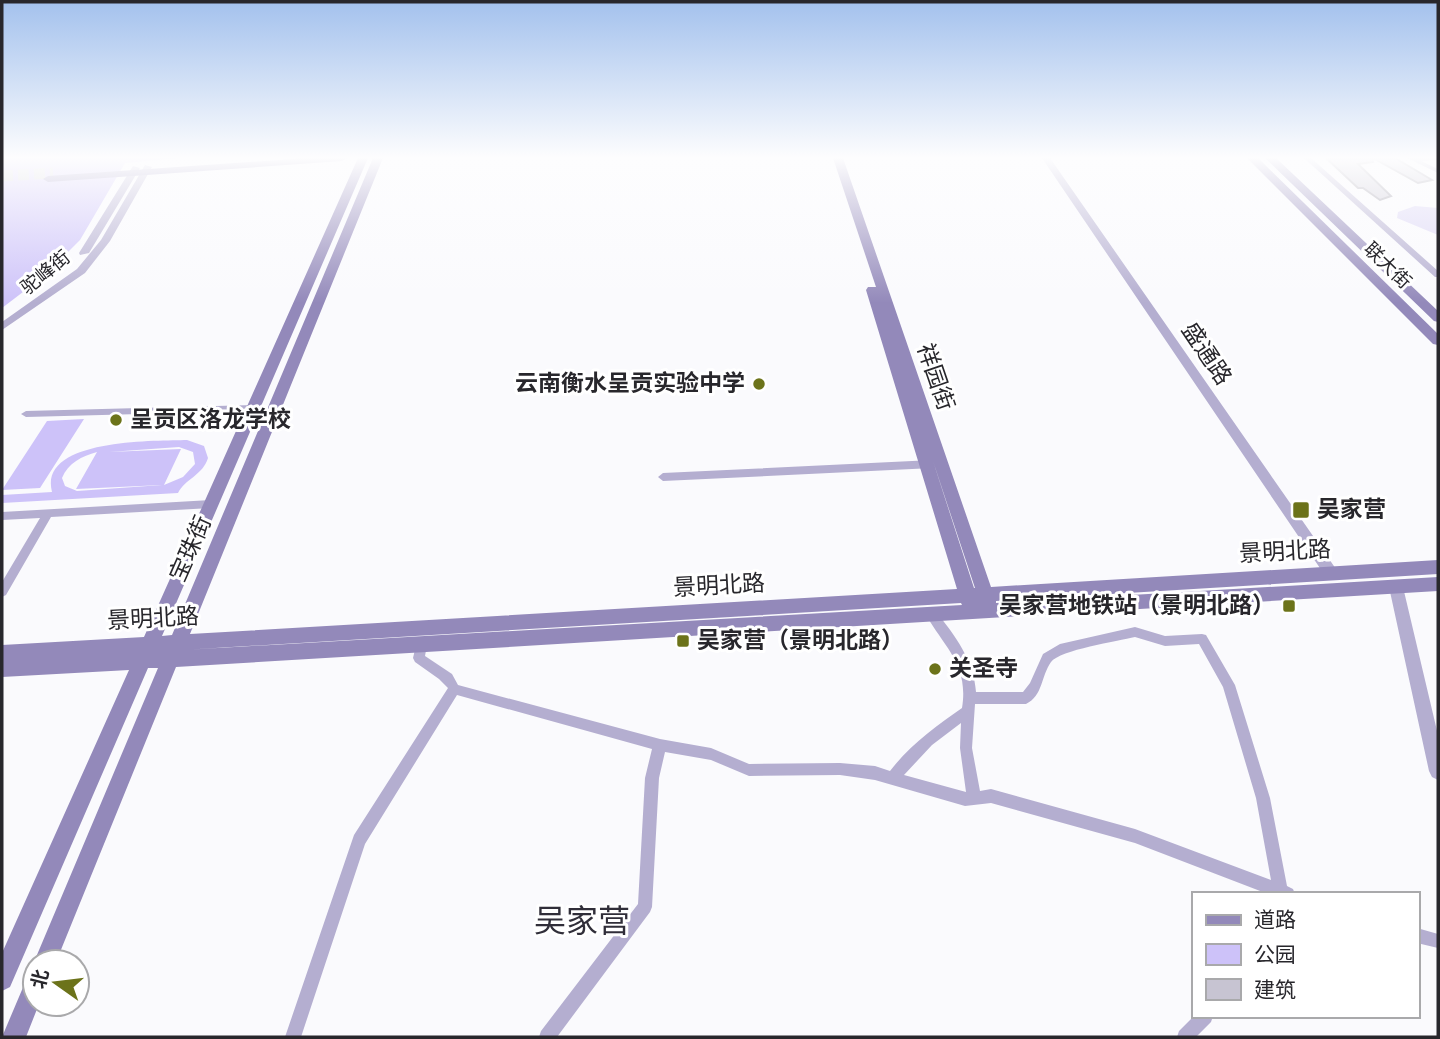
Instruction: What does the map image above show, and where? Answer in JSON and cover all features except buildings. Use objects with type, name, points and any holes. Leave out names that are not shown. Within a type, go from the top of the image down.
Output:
[{"type":"main road","name":"宝珠街","points":[[2,979],[342,206]]},
{"type":"main road","name":"宝珠街","points":[[51,948],[358,206]]},
{"type":"main road","name":"祥园街","points":[[845,206],[935,464],[989,603]]},
{"type":"main road","name":"祥园街","points":[[853,206],[935,464],[970,604]]},
{"type":"main road","name":"联大街","points":[[1301,206],[1438,341]]},
{"type":"main road","name":"联大街","points":[[1321,206],[1438,318]]},
{"type":"main road","name":"景明北路","points":[[989,603],[1331,573],[1438,567]]},
{"type":"main road","name":"景明北路","points":[[2,653],[989,603],[1438,584]]},
{"type":"main road","name":"景明北路","points":[[2,670],[932,615],[970,604]]},
{"type":"main road","points":[[14,1037],[22,1018]]},
{"type":"street","name":"驼峰街","points":[[2,319],[48,287],[88,249],[116,206]]},
{"type":"street","name":"驼峰街","points":[[2,327],[80,271],[104,241],[121,206]]},
{"type":"street","name":"盛通路","points":[[1079,206],[1331,573]]},
{"type":"street","points":[[1361,206],[1438,275]]},
{"type":"street","points":[[26,414],[254,408]]},
{"type":"street","points":[[663,477],[935,464]]},
{"type":"street","points":[[2,516],[211,504]]},
{"type":"street","points":[[2,592],[48,514]]},
{"type":"street","points":[[1396,587],[1438,771]]},
{"type":"street","points":[[932,615],[955,645],[969,671],[966,748],[974,798]]},
{"type":"street","points":[[893,778],[902,765],[969,704],[1026,698],[1035,687],[1047,658],[1060,649],[1135,632],[1165,641],[1202,639],[1229,685],[1263,798],[1283,892]]},
{"type":"street","points":[[421,645],[419,658],[446,676],[454,689],[660,745],[712,754],[749,770],[840,769],[875,773],[965,799],[991,796],[1135,836],[1280,892]]},
{"type":"street","points":[[293,1037],[359,840],[454,689]]},
{"type":"street","points":[[547,1037],[645,907],[652,778],[660,745]]},
{"type":"street","points":[[1419,936],[1438,942]]},
{"type":"street","points":[[1185,1037],[1203,1018]]},
{"type":"green space","points":[[2,206],[100,206],[80,240],[44,276],[2,308]]},
{"type":"green space","points":[[84,419],[40,488],[2,490],[47,421]]},
{"type":"green space","points":[[187,440],[204,446],[208,458],[202,469],[178,493],[2,503],[2,495],[52,492],[53,474],[63,461],[80,452],[127,443]],"holes":[[[179,447],[193,452],[195,464],[183,477],[164,485],[181,449],[109,452]],[[97,452],[76,489],[162,485],[77,491],[65,486],[62,478],[68,468],[81,458]]]},
{"type":"shaded area","points":[[1414,206],[1438,208],[1438,235],[1397,218],[1398,212]]},
{"type":"place","name":"云南衡水呈贡实验中学","points":[[759,384]]},
{"type":"place","name":"呈贡区洛龙学校","points":[[116,420]]},
{"type":"place","name":"吴家营","points":[[1301,510]]},
{"type":"place","name":"吴家营地铁站（景明北路）","points":[[1289,606]]},
{"type":"place","name":"吴家营（景明北路）","points":[[683,641]]},
{"type":"place","name":"关圣寺","points":[[935,669]]},
{"type":"district","name":"吴家营","points":[[582,922]]}]
